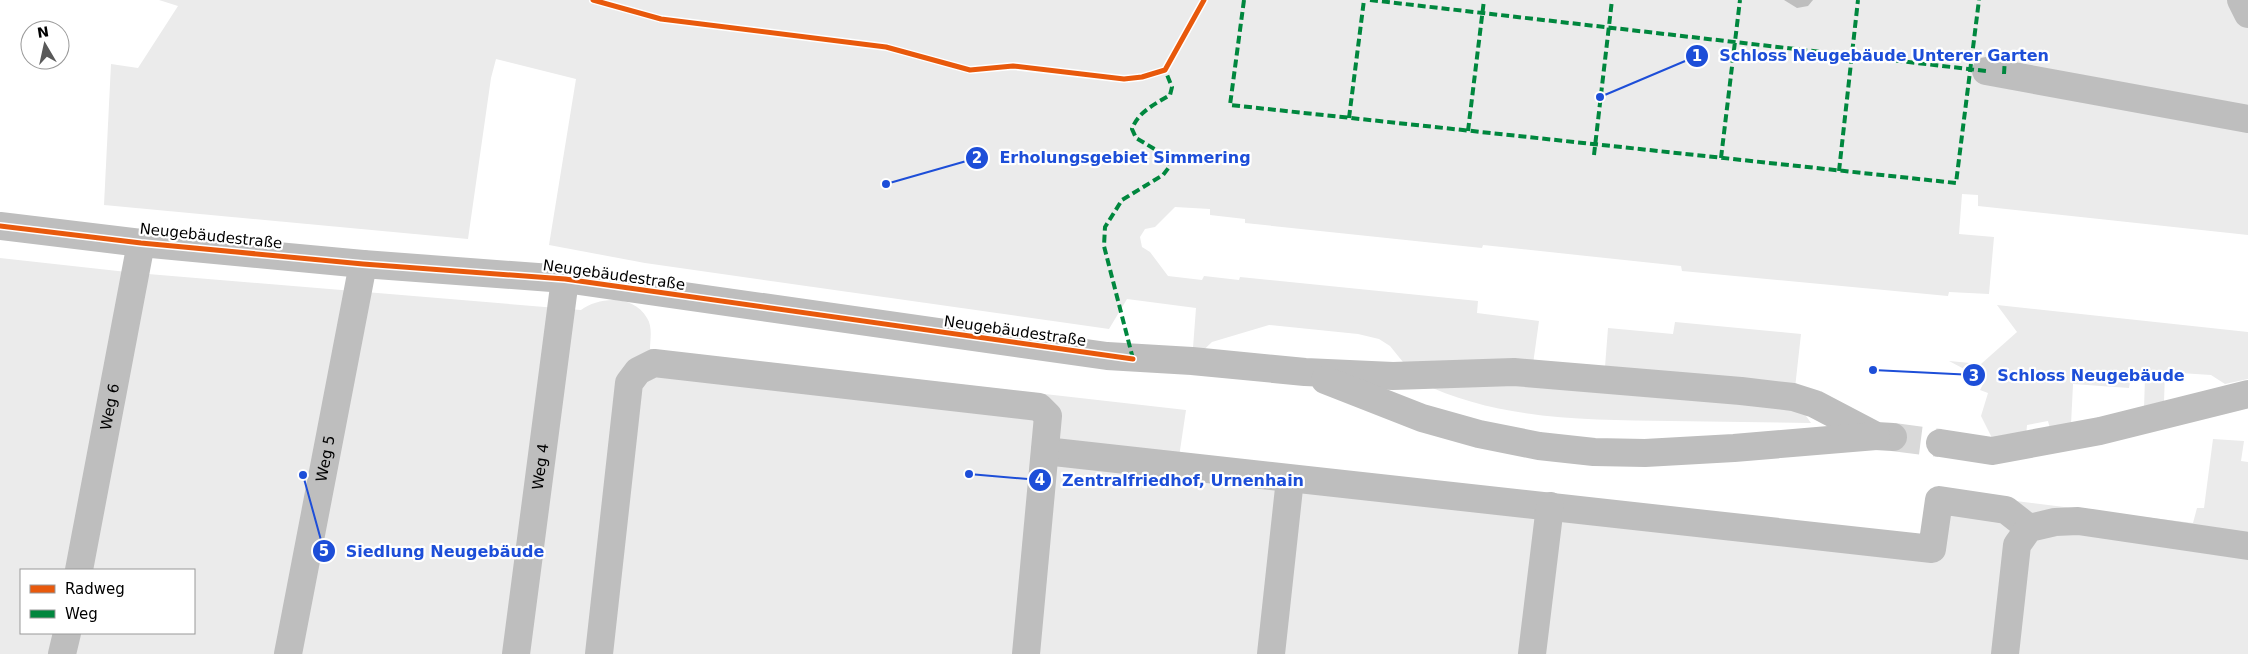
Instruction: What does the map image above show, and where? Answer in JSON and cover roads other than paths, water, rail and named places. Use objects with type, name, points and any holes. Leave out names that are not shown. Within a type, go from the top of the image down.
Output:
[{"type":"street","points":[[2241,0],[2248,14]]},
{"type":"street","points":[[1986,71],[2248,118]]},
{"type":"street","name":"Neugebäudestraße","points":[[0,226],[363,264],[564,279],[1133,359],[1192,361],[1305,372]]},
{"type":"street","name":"Weg 6","points":[[78,569],[142,242]]},
{"type":"street","name":"Weg 5","points":[[288,654],[363,264]]},
{"type":"street","name":"Weg 4","points":[[516,654],[564,279]]},
{"type":"street","points":[[599,654],[629,383],[638,372],[654,363],[1039,407],[1048,416],[1026,654]]},
{"type":"street","points":[[1305,372],[1408,376],[1514,372],[1742,391],[1792,397],[1815,404],[1884,437],[1665,452],[1585,451],[1538,446],[1479,434],[1422,418],[1305,372]]},
{"type":"street","points":[[1940,443],[1992,451],[2100,431],[2248,394]]},
{"type":"street","points":[[1046,451],[1290,480],[1550,506],[1932,549],[1939,500],[2006,510],[2030,528]]},
{"type":"street","points":[[1270,654],[1290,480]]},
{"type":"street","points":[[1532,654],[1550,506]]},
{"type":"street","points":[[2005,654],[2017,546],[2030,528],[2056,522],[2078,521],[2248,546]]},
{"type":"street","points":[[62,654],[66,634]]},
{"type":"tunnel","points":[[1893,437],[1940,443]]},
{"type":"place","name":"Schloss Neugebäude Unterer Garten","points":[[1600,97]]},
{"type":"place","name":"Erholungsgebiet Simmering","points":[[886,184]]},
{"type":"place","name":"Schloss Neugebäude","points":[[1873,370]]},
{"type":"place","name":"Zentralfriedhof, Urnenhain","points":[[969,474]]},
{"type":"place","name":"Siedlung Neugebäude","points":[[303,475]]}]
